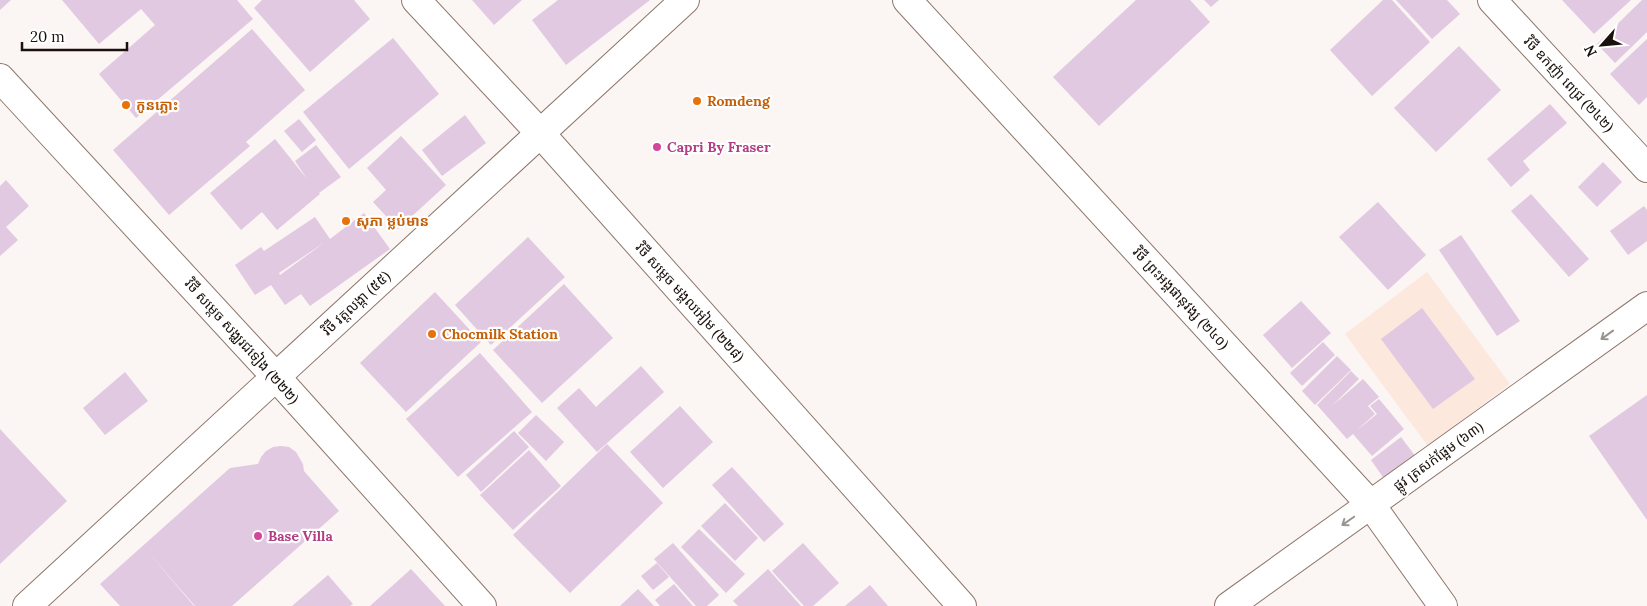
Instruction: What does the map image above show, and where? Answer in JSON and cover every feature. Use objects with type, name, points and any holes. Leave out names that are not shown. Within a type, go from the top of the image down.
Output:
[{"type":"street","name":"វិថី សម្តេច មង្គលអៀម (២២៨)","points":[[416,0],[540,134],[962,606]]},
{"type":"street","name":"វិថី វត្តលង្កា (៥៥)","points":[[27,606],[685,0]]},
{"type":"street","name":"វិថី ព្រះអង្គផានុវង្ស (២៤០)","points":[[907,0],[1371,505],[1443,606]]},
{"type":"street","name":"វិថី ឧកញ៉ា ពេជ្រ (២៤២)","points":[[1492,0],[1647,168]]},
{"type":"street","name":"វិថី សម្តេច សង្ឈរជទៀង (២២២)","points":[[0,78],[276,377],[482,606]]},
{"type":"street","name":"ផ្លូវ ត្រសក់ផ្អែម (៦៣)","points":[[1229,606],[1647,306]]},
{"type":"shaded area","points":[[1427,272],[1510,384],[1428,446],[1345,334]]},
{"type":"building","points":[[0,0],[11,0],[0,10]]},
{"type":"building","points":[[62,0],[237,0],[253,19],[136,118],[99,74],[155,25],[141,9],[99,44]]},
{"type":"building","points":[[262,0],[354,0],[370,19],[310,72],[254,8]]},
{"type":"building","points":[[472,0],[522,0],[494,25]]},
{"type":"building","points":[[558,0],[650,0],[566,65],[532,20]]},
{"type":"building","points":[[1136,0],[1190,0],[1210,22],[1099,126],[1053,77]]},
{"type":"building","points":[[1204,0],[1219,0],[1211,7]]},
{"type":"building","points":[[1383,0],[1392,0],[1430,42],[1372,96],[1330,50]]},
{"type":"building","points":[[1396,0],[1447,0],[1460,14],[1432,39]]},
{"type":"building","points":[[1562,0],[1631,0],[1594,34]]},
{"type":"building","points":[[1642,0],[1647,0],[1647,32],[1615,63],[1597,44]]},
{"type":"building","points":[[252,29],[305,90],[246,142],[250,146],[169,215],[113,150]]},
{"type":"building","points":[[393,38],[439,94],[349,169],[303,112]]},
{"type":"building","points":[[1647,39],[1647,97],[1639,105],[1610,74]]},
{"type":"building","points":[[1459,46],[1501,90],[1436,152],[1394,108]]},
{"type":"building","points":[[1550,104],[1567,123],[1523,161],[1530,170],[1511,187],[1487,159]]},
{"type":"building","points":[[465,115],[486,143],[442,176],[422,150]]},
{"type":"building","points":[[299,119],[316,140],[302,152],[284,131]]},
{"type":"building","points":[[401,136],[446,185],[398,229],[373,202],[386,190],[367,168]]},
{"type":"building","points":[[275,139],[307,179],[295,161],[316,145],[341,177],[319,193],[277,230],[262,212],[241,230],[210,193]]},
{"type":"building","points":[[1603,162],[1622,182],[1597,207],[1578,187]]},
{"type":"building","points":[[6,180],[29,206],[6,227],[18,240],[0,256],[0,186]]},
{"type":"building","points":[[1531,194],[1589,259],[1569,277],[1511,211]]},
{"type":"building","points":[[1378,202],[1426,255],[1388,290],[1339,237]]},
{"type":"building","points":[[1644,206],[1647,210],[1647,241],[1628,255],[1610,231]]},
{"type":"building","points":[[364,213],[390,249],[310,306],[301,294],[285,305],[271,285],[255,295],[235,265],[261,247],[264,251],[315,217],[330,239]],"holes":[[[325,242],[280,275],[279,273]]]},
{"type":"building","points":[[1461,235],[1520,321],[1497,336],[1439,250]]},
{"type":"building","points":[[528,237],[565,277],[491,345],[455,305]]},
{"type":"building","points":[[564,284],[613,338],[542,403],[493,350]]},
{"type":"building","points":[[435,292],[481,342],[406,412],[360,363]]},
{"type":"building","points":[[1301,301],[1331,333],[1292,368],[1263,335]]},
{"type":"building","points":[[1422,308],[1475,379],[1433,409],[1381,339]]},
{"type":"building","points":[[1323,342],[1335,355],[1302,386],[1290,373]]},
{"type":"building","points":[[480,353],[532,412],[458,477],[406,419]]},
{"type":"building","points":[[1337,356],[1351,370],[1315,405],[1302,391]]},
{"type":"building","points":[[641,366],[664,392],[597,452],[557,408],[579,388],[596,407]]},
{"type":"building","points":[[1351,371],[1359,379],[1332,406],[1363,379],[1379,397],[1368,406],[1375,414],[1356,431],[1377,414],[1370,406],[1379,399],[1404,429],[1372,456],[1353,434],[1347,439],[1317,405]]},
{"type":"building","points":[[125,372],[148,401],[105,435],[83,408]]},
{"type":"building","points":[[1647,395],[1647,520],[1589,436]]},
{"type":"building","points":[[680,406],[713,442],[663,488],[630,452]]},
{"type":"building","points":[[536,415],[564,442],[546,461],[518,433]]},
{"type":"building","points":[[0,429],[67,501],[0,564]]},
{"type":"building","points":[[514,431],[529,447],[481,492],[466,475]]},
{"type":"building","points":[[1401,437],[1416,457],[1385,480],[1371,460]]},
{"type":"building","points":[[607,444],[663,503],[570,593],[513,535]]},
{"type":"building","points":[[273,447],[289,447],[296,452],[303,464],[304,471],[339,511],[232,606],[195,606],[147,551],[194,606],[120,606],[100,584],[230,468],[258,464],[266,451]]},
{"type":"building","points":[[529,450],[561,486],[513,530],[480,495]]},
{"type":"building","points":[[732,467],[784,524],[764,542],[712,485]]},
{"type":"building","points":[[725,503],[758,538],[735,561],[701,526]]},
{"type":"building","points":[[699,529],[745,574],[726,593],[681,547]]},
{"type":"building","points":[[673,543],[719,595],[707,606],[696,606],[654,559]]},
{"type":"building","points":[[803,543],[839,583],[813,606],[804,606],[772,571]]},
{"type":"building","points":[[657,563],[669,577],[653,590],[641,576]]},
{"type":"building","points":[[411,569],[445,606],[370,606]]},
{"type":"building","points":[[768,569],[801,606],[738,606],[733,601]]},
{"type":"building","points":[[328,575],[353,604],[350,606],[292,606]]},
{"type":"building","points":[[674,584],[693,606],[660,606],[655,600]]},
{"type":"building","points":[[870,585],[888,606],[845,606]]},
{"type":"building","points":[[638,589],[654,606],[620,606]]},
{"type":"place","name":"Romdeng","points":[[697,101]]},
{"type":"place","name":"កូនភ្លោះ","points":[[126,105]]},
{"type":"place","name":"Capri By Fraser","points":[[657,147]]},
{"type":"place","name":"សុភា ម្លប់មាន","points":[[346,221]]},
{"type":"place","name":"Chocmilk Station","points":[[432,334]]},
{"type":"place","name":"Base Villa","points":[[258,536]]}]
